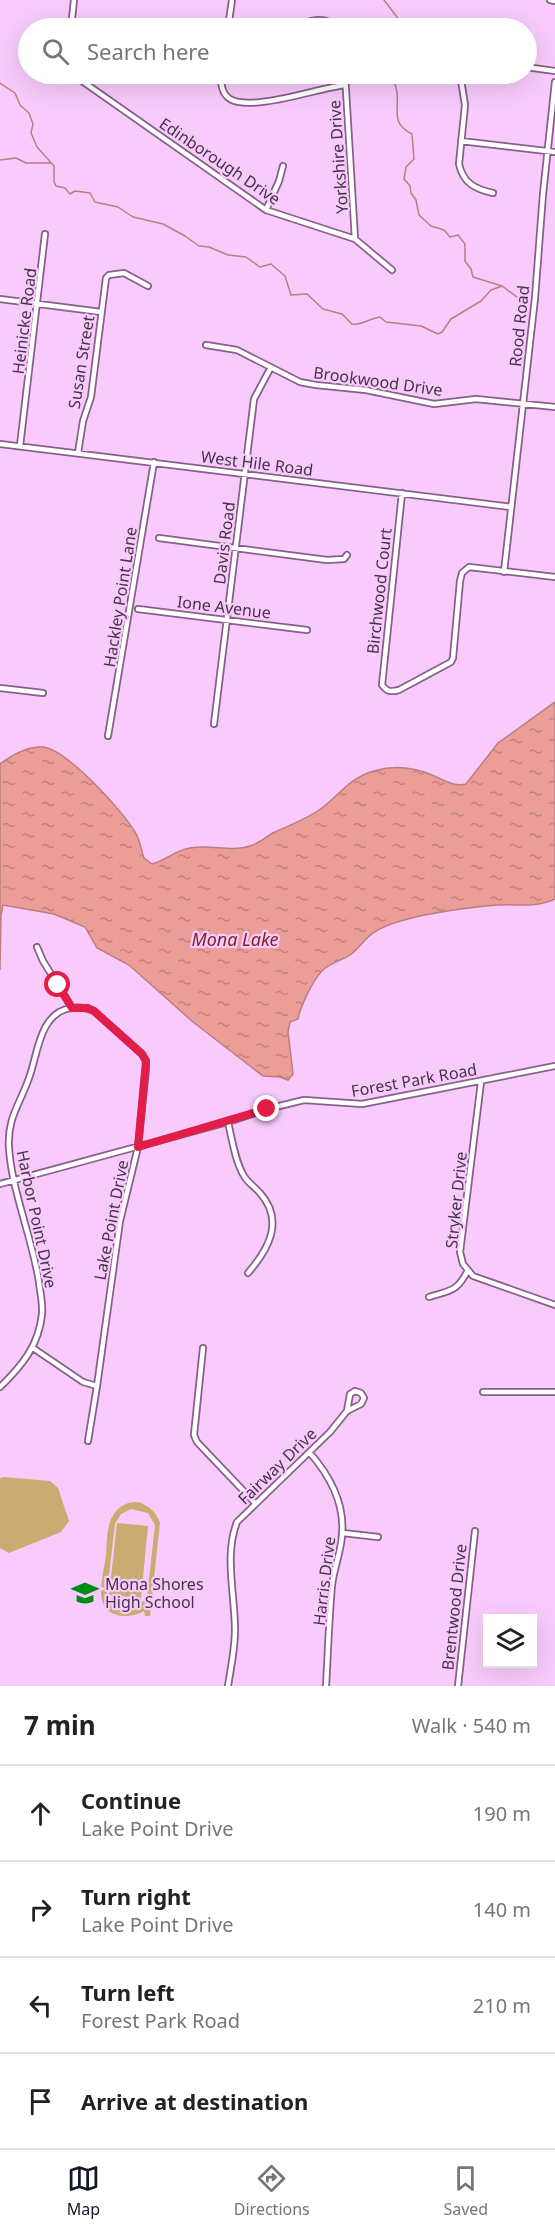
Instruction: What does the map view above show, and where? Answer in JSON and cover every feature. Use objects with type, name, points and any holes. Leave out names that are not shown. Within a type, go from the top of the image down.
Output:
[{"type":"street","points":[[72,18],[75,0]]},
{"type":"street","points":[[229,18],[232,0]]},
{"type":"street","points":[[550,0],[555,1]]},
{"type":"street","points":[[537,69],[555,71]]},
{"type":"street","name":"Rood Road","points":[[504,572],[535,298],[555,82]]},
{"type":"street","name":"Edinborough Drive","points":[[86,84],[266,210],[355,240],[392,270]]},
{"type":"street","points":[[222,84],[222,90],[231,99],[252,102],[269,101],[345,85]]},
{"type":"street","points":[[462,84],[465,105],[459,164],[461,173],[467,183],[478,190],[493,193]]},
{"type":"street","name":"Yorkshire Drive","points":[[345,85],[355,240]]},
{"type":"street","points":[[461,141],[555,152]]},
{"type":"street","points":[[266,210],[279,182],[283,166]]},
{"type":"street","name":"Heinicke Road","points":[[20,446],[45,234]]},
{"type":"street","name":"Susan Street","points":[[78,453],[83,421],[91,397],[106,278],[109,275],[124,273],[148,286]]},
{"type":"street","points":[[0,299],[101,312]]},
{"type":"street","name":"Brookwood Drive","points":[[206,345],[237,350],[270,369],[300,382],[366,390],[434,404],[476,399],[555,407]]},
{"type":"street","name":"Davis Road","points":[[214,724],[255,394],[270,369]]},
{"type":"street","name":"West Hile Road","points":[[0,444],[511,507]]},
{"type":"street","name":"Hackley Point Lane","points":[[108,736],[154,462]]},
{"type":"street","name":"Birchwood Court","points":[[402,493],[382,685],[386,690],[392,692],[399,690],[451,662],[462,573],[469,567],[504,572]]},
{"type":"street","points":[[159,538],[327,560],[344,559],[347,555]]},
{"type":"street","points":[[504,572],[555,577]]},
{"type":"street","name":"Ione Avenue","points":[[138,609],[307,630]]},
{"type":"street","points":[[0,688],[43,693]]},
{"type":"street","points":[[37,947],[72,1008]]},
{"type":"street","name":"Lake Point Drive","points":[[72,1008],[88,1008],[94,1011],[142,1054],[146,1061],[138,1147],[120,1221],[98,1386],[88,1442]]},
{"type":"street","name":"Harbor Point Drive","points":[[33,1348],[41,1323],[42,1305],[29,1231],[14,1181],[9,1145],[10,1122],[28,1082],[46,1026],[58,1012],[72,1008]]},
{"type":"street","name":"Forest Park Road","points":[[0,1184],[304,1100],[358,1105],[555,1066]]},
{"type":"street","name":"Stryker Drive","points":[[429,1298],[462,1284],[468,1270],[463,1264],[460,1252],[481,1082]]},
{"type":"street","points":[[228,1122],[244,1176],[266,1202],[272,1221],[268,1247],[248,1273]]},
{"type":"street","points":[[468,1270],[473,1276],[555,1305]]},
{"type":"street","points":[[0,1387],[33,1348],[78,1378],[98,1386]]},
{"type":"street","points":[[202,1348],[194,1435],[255,1503]]},
{"type":"street","name":"Fairway Drive","points":[[229,1686],[235,1631],[232,1534],[237,1522],[330,1432],[347,1411],[363,1403],[364,1398],[361,1392],[355,1391],[350,1394],[347,1411]]},
{"type":"street","points":[[483,1392],[555,1392]]},
{"type":"street","name":"Harris Drive","points":[[310,1452],[333,1485],[341,1510],[343,1533],[333,1582],[326,1686]]},
{"type":"street","name":"Brentwood Drive","points":[[458,1686],[475,1531]]},
{"type":"street","points":[[343,1533],[378,1537]]},
{"type":"street","points":[[229,1686],[236,1686]]},
{"type":"shaded area","points":[[0,1478],[50,1481],[58,1488],[69,1521],[61,1532],[9,1553],[0,1548]]},
{"type":"shaded area","points":[[134,1502],[149,1508],[160,1523],[150,1616],[145,1616],[144,1611],[130,1616],[116,1615],[102,1602],[102,1579],[110,1523],[119,1508]],"holes":[[[131,1509],[148,1513],[155,1525],[147,1597],[136,1609],[117,1608],[111,1602],[107,1592],[115,1524],[121,1514]]]},
{"type":"shaded area","points":[[117,1523],[148,1526],[141,1598],[109,1595]]},
{"type":"water","name":"Mona Lake","points":[[555,702],[555,899],[534,905],[497,905],[435,913],[388,925],[372,933],[350,955],[322,971],[307,994],[298,1019],[290,1022],[288,1032],[293,1074],[288,1080],[263,1076],[193,1022],[129,965],[97,948],[85,927],[54,914],[3,905],[0,970],[0,764],[20,752],[43,747],[53,750],[79,769],[107,796],[129,822],[138,838],[144,858],[152,864],[190,848],[237,848],[253,845],[316,812],[359,777],[374,771],[389,768],[411,769],[425,772],[453,784],[466,784],[498,743]]},
{"type":"waterway","points":[[384,0],[398,18]]},
{"type":"waterway","points":[[0,83],[15,93],[20,105],[29,113],[33,124],[31,133],[37,147],[54,166],[56,186],[65,188],[70,194],[75,191],[90,193],[95,202],[118,207],[133,217],[163,224],[199,246],[209,247],[228,255],[246,257],[260,267],[271,264],[285,276],[291,295],[307,294],[323,309],[342,314],[352,324],[380,317],[386,322],[421,326],[438,334],[451,319],[481,301],[491,290],[502,286]]},
{"type":"waterway","points":[[395,84],[397,117],[401,126],[412,134],[414,159],[406,167],[404,179],[416,200],[419,215],[431,226],[444,230],[450,237],[458,235],[465,244],[465,261],[473,277],[502,286],[517,297],[522,298],[529,294]]},
{"type":"waterway","points":[[0,160],[16,158],[26,163],[51,163]]},
{"type":"place","name":"Mona Shores High School","points":[[85,1593]]},
{"type":"route","points":[[58,985],[72,1008],[88,1008],[94,1011],[142,1054],[146,1061],[138,1147],[267,1109]]}]
